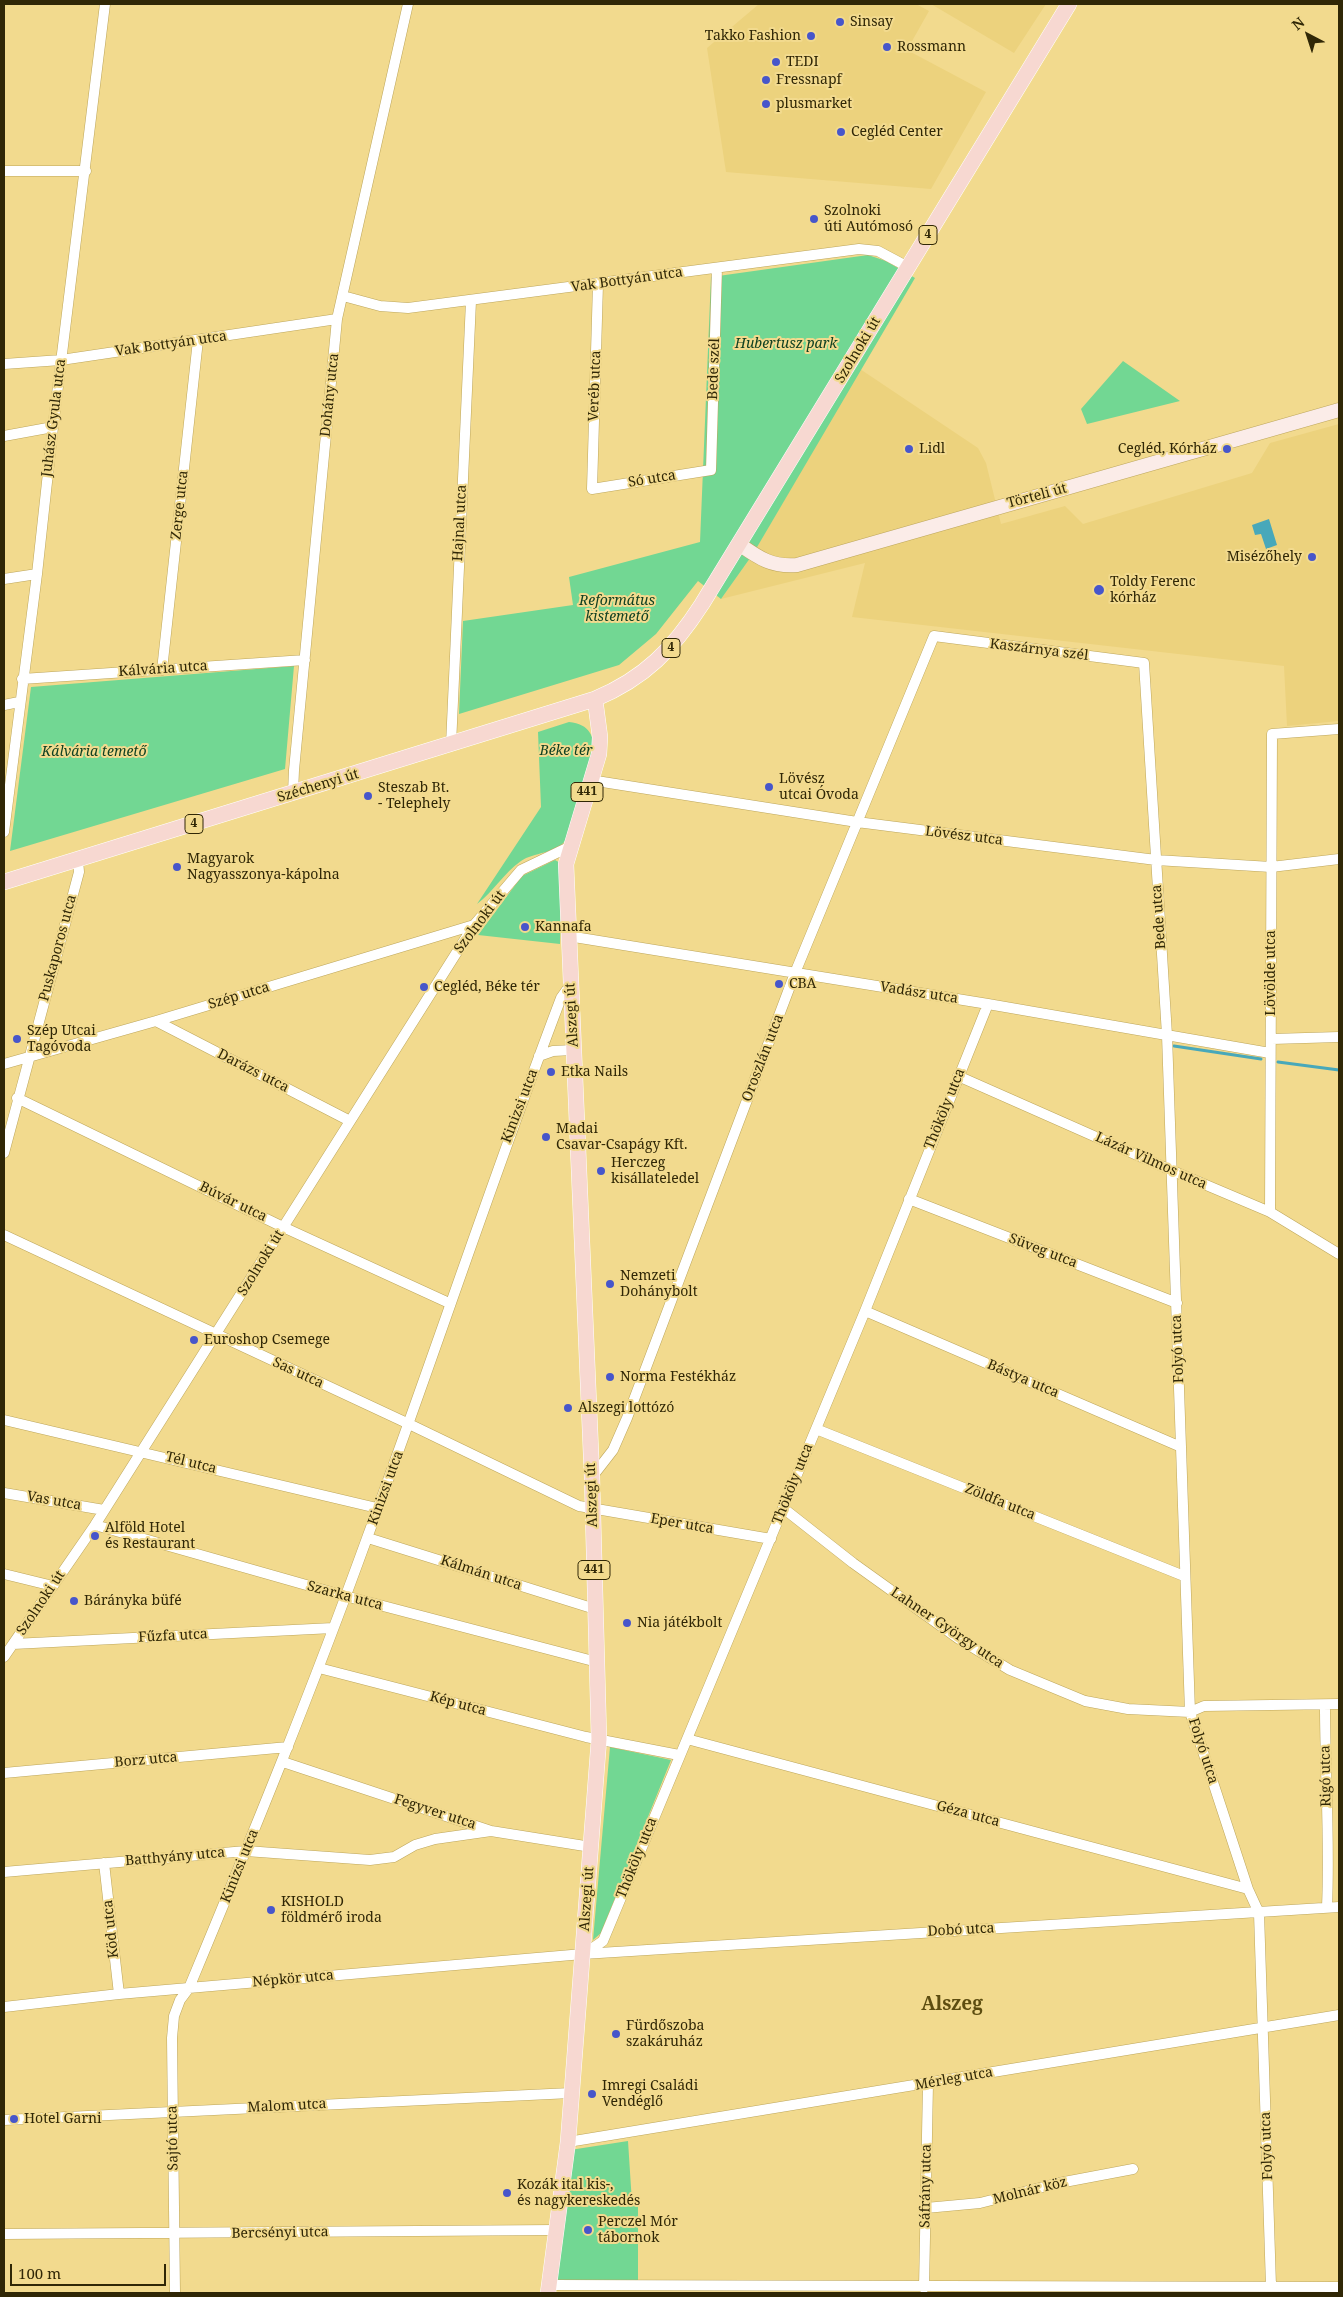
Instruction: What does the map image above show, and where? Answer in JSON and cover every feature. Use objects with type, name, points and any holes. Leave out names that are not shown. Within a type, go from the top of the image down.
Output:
[{"type":"main road","name":"Szolnoki út","points":[[630,682],[657,662],[680,638],[1069,4]]},
{"type":"main road","name":"Törteli út","points":[[739,544],[768,562],[781,566],[797,565],[1339,410]]},
{"type":"main road","name":"Széchenyi út","points":[[4,882],[562,710],[595,699],[630,682]]},
{"type":"main road","name":"Alszegi út","points":[[549,2289],[568,2142],[599,1739],[592,1477],[566,864],[599,754],[600,737],[595,699]]},
{"type":"main road","points":[[562,710],[579,709],[596,724],[600,737]]},
{"type":"street","name":"Juhász Gyula utca","points":[[4,832],[19,702],[37,574],[53,427],[86,171],[105,4]]},
{"type":"street","name":"Dohány utca","points":[[293,793],[304,660],[338,319],[408,4]]},
{"type":"street","points":[[4,172],[86,171]]},
{"type":"street","name":"Vak Bottyán utca","points":[[343,296],[394,308],[471,301],[868,249],[878,251],[908,267]]},
{"type":"street","name":"Bede szél","points":[[711,470],[717,268]]},
{"type":"street","name":"Veréb utca","points":[[592,489],[598,284]]},
{"type":"street","name":"Hajnal utca","points":[[450,744],[471,301]]},
{"type":"street","name":"Vak Bottyán utca","points":[[4,364],[61,360],[338,319]]},
{"type":"street","name":"Zerge utca","points":[[162,670],[198,340]]},
{"type":"street","points":[[4,436],[53,427]]},
{"type":"street","name":"Só utca","points":[[592,489],[711,470]]},
{"type":"street","points":[[4,579],[37,574]]},
{"type":"street","name":"Kaszárnya szél","points":[[934,636],[1144,663]]},
{"type":"street","name":"Oroszlán utca","points":[[592,1477],[613,1450],[627,1418],[795,973],[934,636]]},
{"type":"street","name":"Kálvária utca","points":[[22,679],[304,660]]},
{"type":"street","name":"Bede utca","points":[[1144,663],[1167,1035],[1173,1171]]},
{"type":"street","points":[[4,704],[19,702]]},
{"type":"street","name":"Lövölde utca","points":[[1270,1212],[1272,734],[1339,728]]},
{"type":"street","name":"Lövész utca","points":[[590,780],[857,822],[1156,860],[1271,867],[1339,859]]},
{"type":"street","name":"Szolnoki út","points":[[4,1657],[95,1525],[474,925],[521,870],[571,846]]},
{"type":"street","name":"Puskaporos utca","points":[[4,1152],[79,872],[78,860]]},
{"type":"street","name":"Szép utca","points":[[4,1064],[156,1021],[474,925]]},
{"type":"street","name":"Vadász utca","points":[[568,936],[988,1004],[1270,1053]]},
{"type":"street","name":"Kinizsi utca","points":[[189,1988],[283,1762],[368,1538],[409,1424],[449,1303],[539,1056],[561,998],[571,984]]},
{"type":"street","name":"Thököly utca","points":[[583,1954],[603,1941],[865,1311],[988,1004]]},
{"type":"street","name":"Darázs utca","points":[[156,1021],[350,1120]]},
{"type":"street","points":[[1272,1039],[1339,1037]]},
{"type":"street","points":[[539,1056],[553,1051],[574,1050]]},
{"type":"street","name":"Lázár Vilmos utca","points":[[958,1076],[1270,1212],[1339,1254]]},
{"type":"street","name":"Búvár utca","points":[[17,1098],[283,1227],[449,1303]]},
{"type":"street","name":"Folyó utca","points":[[1173,1171],[1184,1576],[1190,1712],[1248,1889],[1259,1913],[1270,2290]]},
{"type":"street","name":"Süveg utca","points":[[909,1199],[1177,1304]]},
{"type":"street","name":"Sas utca","points":[[4,1235],[409,1424],[579,1506],[592,1508]]},
{"type":"street","name":"Bástya utca","points":[[865,1311],[1180,1447]]},
{"type":"street","name":"Tél utca","points":[[4,1420],[378,1508]]},
{"type":"street","name":"Zöldfa utca","points":[[816,1429],[1184,1576]]},
{"type":"street","name":"Vas utca","points":[[4,1493],[104,1510]]},
{"type":"street","name":"Eper utca","points":[[592,1508],[771,1539]]},
{"type":"street","name":"Lahner György utca","points":[[783,1508],[853,1564],[959,1639],[1010,1670],[1085,1701],[1128,1709],[1190,1712],[1204,1706],[1339,1704]]},
{"type":"street","name":"Szarka utca","points":[[95,1525],[345,1596],[597,1662]]},
{"type":"street","name":"Kálmán utca","points":[[368,1538],[595,1609]]},
{"type":"street","points":[[4,1574],[53,1586]]},
{"type":"street","name":"Fűzfa utca","points":[[13,1644],[333,1628]]},
{"type":"street","name":"Kép utca","points":[[318,1668],[599,1739]]},
{"type":"street","name":"Rigó utca","points":[[1325,1705],[1326,1806],[1329,1857],[1327,1907]]},
{"type":"street","points":[[599,1739],[679,1755]]},
{"type":"street","name":"Géza utca","points":[[687,1739],[1248,1889]]},
{"type":"street","name":"Borz utca","points":[[4,1773],[288,1747]]},
{"type":"street","name":"Fegyver utca","points":[[283,1762],[491,1831],[591,1847]]},
{"type":"street","name":"Batthyány utca","points":[[4,1872],[246,1851],[370,1860],[394,1857],[415,1845],[435,1839],[491,1831]]},
{"type":"street","name":"Köd utca","points":[[104,1863],[119,1994]]},
{"type":"street","name":"Dobó utca","points":[[583,1954],[1339,1907]]},
{"type":"street","name":"Népkör utca","points":[[4,2007],[119,1994],[583,1954]]},
{"type":"street","name":"Sajtó utca","points":[[175,2293],[171,2061],[174,2016],[180,2000],[189,1988]]},
{"type":"street","name":"Mérleg utca","points":[[568,2142],[928,2084],[1339,2014]]},
{"type":"street","name":"Sáfrány utca","points":[[924,2288],[928,2084]]},
{"type":"street","name":"Malom utca","points":[[4,2120],[571,2093]]},
{"type":"street","name":"Molnár köz","points":[[926,2208],[980,2203],[1059,2183],[1133,2169]]},
{"type":"street","name":"Bercsényi utca","points":[[4,2234],[556,2230]]},
{"type":"street","points":[[549,2289],[653,2285],[825,2290],[924,2288],[1270,2290],[1339,2287]]},
{"type":"shaded area","name":"Cegléd Center","points":[[759,4],[916,4],[929,11],[907,50],[986,92],[931,189],[726,172],[707,48]]},
{"type":"shaded area","points":[[931,4],[1046,4],[1014,53]]},
{"type":"shaded area","name":"Toldy Ferenc kórház","points":[[860,369],[978,448],[986,463],[1001,524],[1065,506],[1083,524],[1252,473],[1270,443],[1339,424],[1339,721],[1287,726],[1284,666],[852,617],[865,563],[721,599],[753,554]]},
{"type":"green space","name":"Hubertusz park","points":[[868,255],[886,261],[915,278],[753,554],[721,599],[698,581],[656,634],[619,665],[459,714],[463,621],[573,605],[569,577],[700,542],[711,277]]},
{"type":"green space","points":[[1123,361],[1180,401],[1087,424],[1081,409]]},
{"type":"green space","name":"Kálvária temető","points":[[294,666],[285,769],[10,851],[31,687]]},
{"type":"green space","name":"Béke tér","points":[[569,722],[582,725],[590,732],[593,741],[593,752],[588,777],[580,798],[573,826],[568,836],[556,848],[521,861],[477,904],[541,807],[538,732]]},
{"type":"green space","points":[[555,860],[562,864],[560,944],[478,935],[522,876]]},
{"type":"green space","points":[[610,1747],[671,1760],[601,1933],[593,1940]]},
{"type":"green space","points":[[628,2141],[632,2203],[638,2203],[638,2283],[557,2282],[570,2150]]},
{"type":"water","points":[[1269,519],[1277,545],[1266,549],[1261,534],[1255,535],[1252,525]]},
{"type":"waterway","points":[[1174,1046],[1261,1059]]},
{"type":"waterway","points":[[1278,1062],[1339,1070]]},
{"type":"place","name":"Sinsay","points":[[840,22]]},
{"type":"place","name":"Takko Fashion","points":[[811,36]]},
{"type":"place","name":"Rossmann","points":[[887,47]]},
{"type":"place","name":"TEDI","points":[[776,62]]},
{"type":"place","name":"Fressnapf","points":[[766,80]]},
{"type":"place","name":"plusmarket","points":[[766,104]]},
{"type":"place","name":"Cegléd Center","points":[[841,132]]},
{"type":"place","name":"Szolnoki úti Autómosó","points":[[814,219]]},
{"type":"place","name":"Lidl","points":[[909,449]]},
{"type":"place","name":"Cegléd, Kórház","points":[[1227,449]]},
{"type":"place","name":"Misézőhely","points":[[1312,557]]},
{"type":"place","name":"Toldy Ferenc kórház","points":[[1099,590]]},
{"type":"place","name":"Lövész utcai Óvoda","points":[[769,787]]},
{"type":"place","name":"Steszab Bt. - Telephely","points":[[368,796]]},
{"type":"place","name":"Magyarok Nagyasszonya-kápolna","points":[[177,867]]},
{"type":"place","name":"Kannafa","points":[[525,927]]},
{"type":"place","name":"CBA","points":[[779,984]]},
{"type":"place","name":"Cegléd, Béke tér","points":[[424,987]]},
{"type":"place","name":"Szép Utcai Tagóvoda","points":[[17,1039]]},
{"type":"place","name":"Etka Nails","points":[[551,1072]]},
{"type":"place","name":"Madai Csavar-Csapágy Kft.","points":[[546,1137]]},
{"type":"place","name":"Herczeg kisállateledel","points":[[601,1171]]},
{"type":"place","name":"Nemzeti Dohánybolt","points":[[610,1284]]},
{"type":"place","name":"Euroshop Csemege","points":[[194,1340]]},
{"type":"place","name":"Norma Festékház","points":[[610,1377]]},
{"type":"place","name":"Alszegi lottózó","points":[[568,1408]]},
{"type":"place","name":"Alföld Hotel és Restaurant","points":[[95,1536]]},
{"type":"place","name":"Bárányka büfé","points":[[74,1601]]},
{"type":"place","name":"Nia játékbolt","points":[[627,1623]]},
{"type":"place","name":"KISHOLD földmérő iroda","points":[[271,1910]]},
{"type":"place","name":"Fürdőszoba szakáruház","points":[[616,2034]]},
{"type":"place","name":"Imregi Családi Vendéglő","points":[[592,2094]]},
{"type":"place","name":"Hotel Garni","points":[[14,2119]]},
{"type":"place","name":"Kozák ital kis-, és nagykereskedés","points":[[507,2193]]},
{"type":"place","name":"Perczel Mór tábornok","points":[[588,2230]]},
{"type":"district","name":"Alszeg","points":[[952,2005]]},
{"type":"park label","name":"Református kistemető","points":[[617,610]]}]
